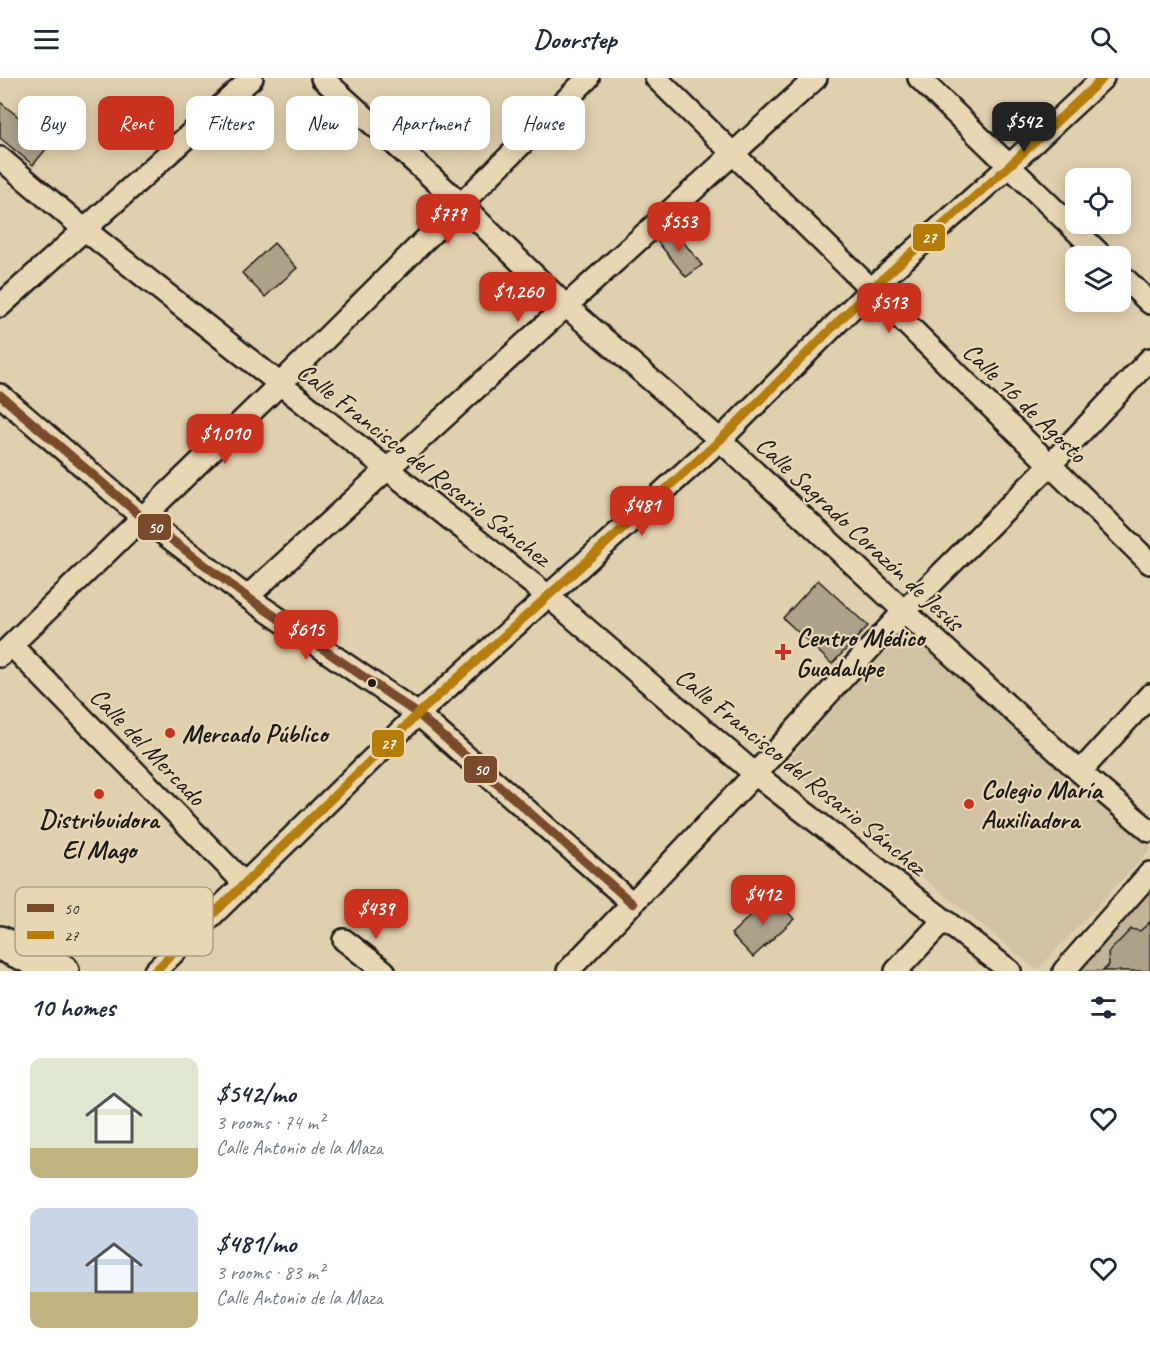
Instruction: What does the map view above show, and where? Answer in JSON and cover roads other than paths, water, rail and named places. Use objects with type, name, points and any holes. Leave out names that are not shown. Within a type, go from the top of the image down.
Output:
[{"type":"main road","points":[[0,943],[15,950]]},
{"type":"main road","points":[[29,956],[62,971]]},
{"type":"street","points":[[0,306],[252,78]]},
{"type":"street","name":"Calle Sagrado Corazón de Jesús","points":[[322,78],[461,204],[566,306],[720,440],[1080,772],[1150,831]]},
{"type":"street","points":[[6,651],[280,384],[588,78]]},
{"type":"street","name":"Calle 16 de Agosto","points":[[656,78],[1150,563]]},
{"type":"street","points":[[247,597],[816,78]]},
{"type":"street","points":[[919,78],[1092,246]]},
{"type":"street","points":[[213,914],[418,714],[720,440],[871,289],[1010,166],[1103,78]]},
{"type":"street","name":"Calle Francisco del Rosario Sánchez","points":[[0,158],[84,229],[548,596],[756,774],[1010,971]]},
{"type":"street","points":[[1131,285],[1150,303]]},
{"type":"street","points":[[568,971],[756,774],[904,611],[1050,465],[1150,359]]},
{"type":"street","points":[[0,395],[143,518],[247,597],[418,714],[633,904]]},
{"type":"street","name":"Calle del Mercado","points":[[6,651],[244,884]]},
{"type":"street","points":[[1080,772],[1150,695]]},
{"type":"street","points":[[1064,971],[1150,873]]},
{"type":"street","points":[[896,971],[943,921]]},
{"type":"street","points":[[344,940],[384,971]]},
{"type":"street","points":[[155,971],[170,956]]},
{"type":"place","name":"Centro Médico Guadalupe","points":[[783,652]]},
{"type":"place","name":"Mercado Público","points":[[170,733]]},
{"type":"place","name":"Distribuidora El Mago","points":[[99,794]]},
{"type":"place","name":"Colegio María Auxiliadora","points":[[969,804]]}]
